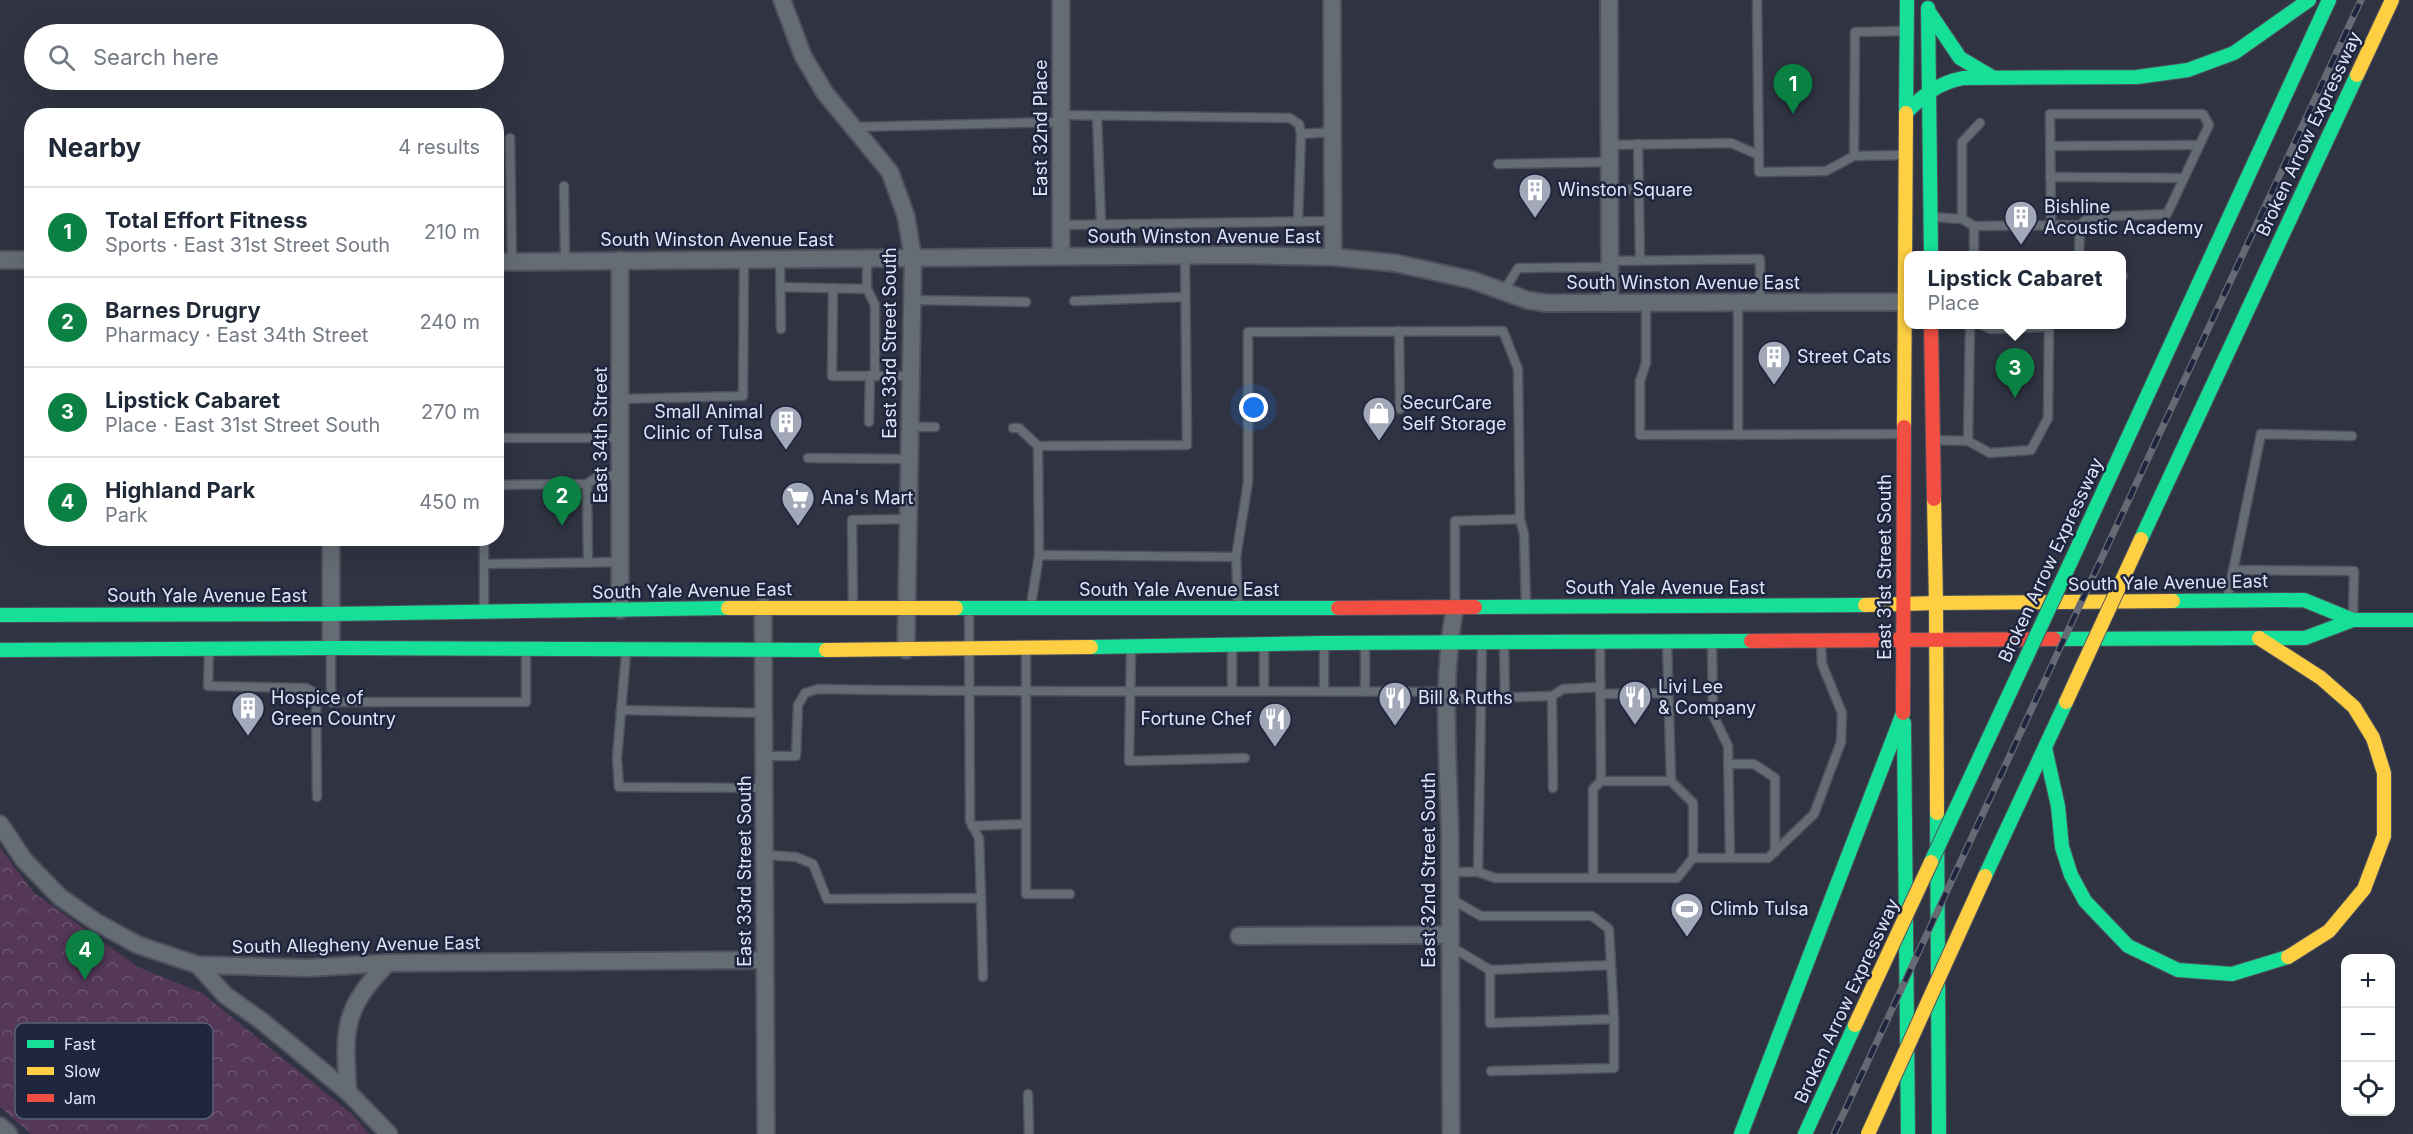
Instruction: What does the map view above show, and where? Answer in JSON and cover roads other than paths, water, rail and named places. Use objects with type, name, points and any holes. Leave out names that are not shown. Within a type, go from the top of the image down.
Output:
[{"type":"main road","name":"East 31st Street South","points":[[1905,251],[1907,0]]},
{"type":"main road","points":[[1906,113],[1929,90],[1947,81],[1963,78],[2137,77],[2187,70],[2234,53],[2309,0]]},
{"type":"main road","name":"Broken Arrow Expressway","points":[[1804,1134],[2329,0]]},
{"type":"main road","name":"Broken Arrow Expressway","points":[[1868,1134],[1985,876],[2392,0]]},
{"type":"main road","points":[[1928,6],[1960,58],[1992,77]]},
{"type":"main road","points":[[1928,6],[1931,251]]},
{"type":"main road","name":"East 31st Street South","points":[[1904,302],[1902,606],[1908,1134]]},
{"type":"main road","points":[[1931,329],[1937,640],[1939,1134]]},
{"type":"main road","name":"South Yale Avenue East","points":[[0,615],[331,614],[763,607],[1238,609],[1455,606],[1902,606],[1936,603],[2304,600],[2353,620]]},
{"type":"main road","points":[[580,649],[620,610]]},
{"type":"main road","name":"South Yale Avenue East","points":[[0,650],[331,648],[763,651],[1324,643],[2305,638],[2353,620],[2413,620]]},
{"type":"main road","points":[[2045,748],[2058,808],[2062,848],[2072,876],[2085,901],[2102,923],[2124,942],[2146,956],[2170,966],[2218,975],[2271,968],[2299,956],[2344,923],[2359,905],[2371,884],[2380,863],[2389,823],[2387,785],[2376,747],[2355,709],[2320,675],[2259,638]]},
{"type":"main road","points":[[1741,1134],[1903,713]]},
{"type":"street","name":"East 33rd Street South","points":[[782,0],[803,56],[825,93],[890,172],[906,216],[913,258],[906,650]]},
{"type":"street","name":"East 32nd Place","points":[[1060,256],[1061,0]]},
{"type":"street","points":[[1332,0],[1333,257]]},
{"type":"street","points":[[1609,0],[1610,303]]},
{"type":"street","name":"South Winston Avenue East","points":[[504,262],[1185,255],[1333,257],[1404,265],[1472,280],[1527,300],[1546,303],[1904,302]]},
{"type":"street","points":[[0,260],[24,260]]},
{"type":"street","name":"East 34th Street","points":[[620,260],[620,610]]},
{"type":"street","points":[[331,648],[332,546]]},
{"type":"street","name":"East 32nd Street South","points":[[1451,1134],[1448,642],[1455,606]]},
{"type":"street","name":"East 33rd Street South","points":[[763,607],[766,1134]]},
{"type":"street","name":"South Allegheny Avenue East","points":[[0,824],[24,860],[60,897],[96,922],[138,945],[198,965],[307,968],[388,963],[765,960]]},
{"type":"street","points":[[1239,936],[1449,940]]},
{"type":"street","points":[[348,1092],[345,1050],[348,1025],[355,1002],[368,982],[388,963]]},
{"type":"street","points":[[198,965],[225,995],[263,1022],[348,1092],[389,1134]]},
{"type":"street","points":[[0,1126],[9,1134]]},
{"type":"lane","points":[[1757,0],[1759,172],[1826,171],[1854,156],[1906,155]]},
{"type":"lane","points":[[1854,156],[1855,32],[1907,32]]},
{"type":"lane","points":[[1932,217],[1962,219],[1974,226],[2080,225],[2089,217],[2168,214],[2209,125],[2203,114],[2050,114],[2050,225]]},
{"type":"lane","points":[[853,127],[1097,116],[1290,118],[1299,124],[1301,134],[1298,221]]},
{"type":"lane","points":[[1097,116],[1101,224]]},
{"type":"lane","points":[[1962,219],[1962,142],[1980,123]]},
{"type":"lane","points":[[1301,134],[1332,132]]},
{"type":"lane","points":[[504,262],[510,138]]},
{"type":"lane","points":[[1609,145],[1731,143],[1759,155]]},
{"type":"lane","points":[[1638,144],[1640,260]]},
{"type":"lane","points":[[2050,146],[2199,145]]},
{"type":"lane","points":[[1498,164],[1610,162]]},
{"type":"lane","points":[[2050,177],[2184,178]]},
{"type":"lane","points":[[564,186],[565,261]]},
{"type":"lane","points":[[1610,191],[1639,189]]},
{"type":"lane","points":[[1060,225],[1333,221]]},
{"type":"lane","points":[[2079,251],[2080,225]]},
{"type":"lane","points":[[1974,226],[1974,251]]},
{"type":"lane","points":[[1013,428],[1019,428],[1038,446],[1187,445],[1185,255]]},
{"type":"lane","points":[[620,399],[743,396],[744,259]]},
{"type":"lane","points":[[780,259],[781,329]]},
{"type":"lane","points":[[867,259],[867,289],[875,305],[869,422]]},
{"type":"lane","points":[[1504,291],[1518,268],[1610,264],[1640,260],[1760,259],[1760,302]]},
{"type":"lane","points":[[780,287],[867,289]]},
{"type":"lane","points":[[833,288],[832,376],[910,376]]},
{"type":"lane","points":[[1074,300],[1184,297]]},
{"type":"lane","points":[[912,300],[1026,302]]},
{"type":"lane","points":[[1738,302],[1738,435]]},
{"type":"lane","points":[[1646,303],[1646,363],[1640,381],[1640,435],[1903,434]]},
{"type":"lane","points":[[1968,441],[1970,329]]},
{"type":"lane","points":[[1933,440],[1968,441],[1990,453],[2031,450],[2048,418],[2049,329]]},
{"type":"lane","points":[[1399,331],[1400,409]]},
{"type":"lane","points":[[1238,609],[1236,557],[1248,482],[1248,332],[1503,331],[1518,369],[1520,519],[1524,534],[1526,606]]},
{"type":"lane","points":[[909,427],[935,427]]},
{"type":"lane","points":[[2227,600],[2261,434],[2352,436]]},
{"type":"lane","points":[[504,438],[620,438]]},
{"type":"lane","points":[[1031,608],[1039,555],[1038,446]]},
{"type":"lane","points":[[808,458],[909,459]]},
{"type":"lane","points":[[504,485],[587,484],[600,476],[621,476]]},
{"type":"lane","points":[[587,484],[588,562]]},
{"type":"lane","points":[[853,607],[852,520],[908,519]]},
{"type":"lane","points":[[1455,606],[1455,521],[1520,519]]},
{"type":"lane","points":[[484,546],[484,612]]},
{"type":"lane","points":[[1039,555],[1236,557]]},
{"type":"lane","points":[[484,564],[620,562]]},
{"type":"lane","points":[[2233,570],[2354,571],[2353,620]]},
{"type":"lane","points":[[969,607],[970,821],[979,838],[982,977]]},
{"type":"lane","points":[[1693,858],[1768,858],[1814,813],[1841,742],[1842,713],[1822,664],[1821,641]]},
{"type":"lane","points":[[1479,872],[1482,642]]},
{"type":"lane","points":[[1504,642],[1505,698]]},
{"type":"lane","points":[[1600,642],[1601,781]]},
{"type":"lane","points":[[1450,872],[1479,872],[1495,878],[1677,878],[1693,858],[1693,803],[1671,781],[1667,642]]},
{"type":"lane","points":[[1712,642],[1713,715],[1728,746],[1730,858]]},
{"type":"lane","points":[[1324,643],[1324,691]]},
{"type":"lane","points":[[1365,643],[1365,692]]},
{"type":"lane","points":[[1264,644],[1264,691]]},
{"type":"lane","points":[[1232,645],[1232,690]]},
{"type":"lane","points":[[1131,646],[1129,761],[1245,758]]},
{"type":"lane","points":[[330,702],[331,648]]},
{"type":"lane","points":[[1026,648],[1026,894],[1070,894]]},
{"type":"lane","points":[[209,649],[208,686],[306,688],[330,702],[526,702],[526,649]]},
{"type":"lane","points":[[627,650],[617,758],[619,787],[764,788]]},
{"type":"lane","points":[[764,756],[796,756],[798,705],[805,693],[819,689],[970,692],[1324,691],[1480,698],[1552,696],[1563,689],[1668,693]]},
{"type":"lane","points":[[316,693],[317,797]]},
{"type":"lane","points":[[1552,696],[1553,788]]},
{"type":"lane","points":[[621,710],[763,713]]},
{"type":"lane","points":[[1728,764],[1754,764],[1775,778],[1775,852]]},
{"type":"lane","points":[[1593,878],[1593,789],[1601,781],[1671,781]]},
{"type":"lane","points":[[972,826],[1026,824]]},
{"type":"lane","points":[[764,855],[796,857],[813,864],[827,899],[981,897]]},
{"type":"lane","points":[[1451,898],[1481,916],[1592,916],[1609,929],[1614,1068],[1491,1071]]},
{"type":"lane","points":[[1449,940],[1490,970],[1611,965]]},
{"type":"lane","points":[[1490,970],[1490,1023],[1614,1019]]},
{"type":"lane","points":[[1028,1094],[1029,1134]]},
{"type":"railway","points":[[1834,1134],[2361,0]]},
{"type":"place","name":"Total Effort Fitness","points":[[1793,114]]},
{"type":"place","name":"Winston Square","points":[[1535,219]]},
{"type":"place","name":"Bishline Acoustic Academy","points":[[2021,246]]},
{"type":"place","name":"Street Cats","points":[[1774,386]]},
{"type":"place","name":"Lipstick Cabaret","points":[[2015,398]]},
{"type":"place","name":"SecurCare Self Storage","points":[[1379,442]]},
{"type":"place","name":"Small Animal Clinic of Tulsa","points":[[786,451]]},
{"type":"place","name":"Barnes Drugry","points":[[562,526]]},
{"type":"place","name":"Ana's Mart","points":[[798,527]]},
{"type":"place","name":"Livi Lee & Company","points":[[1635,726]]},
{"type":"place","name":"Bill & Ruths","points":[[1395,727]]},
{"type":"place","name":"Hospice of Green Country","points":[[248,737]]},
{"type":"place","name":"Fortune Chef","points":[[1275,748]]},
{"type":"place","name":"Climb Tulsa","points":[[1687,938]]},
{"type":"place","name":"Highland Park","points":[[85,980]]}]
